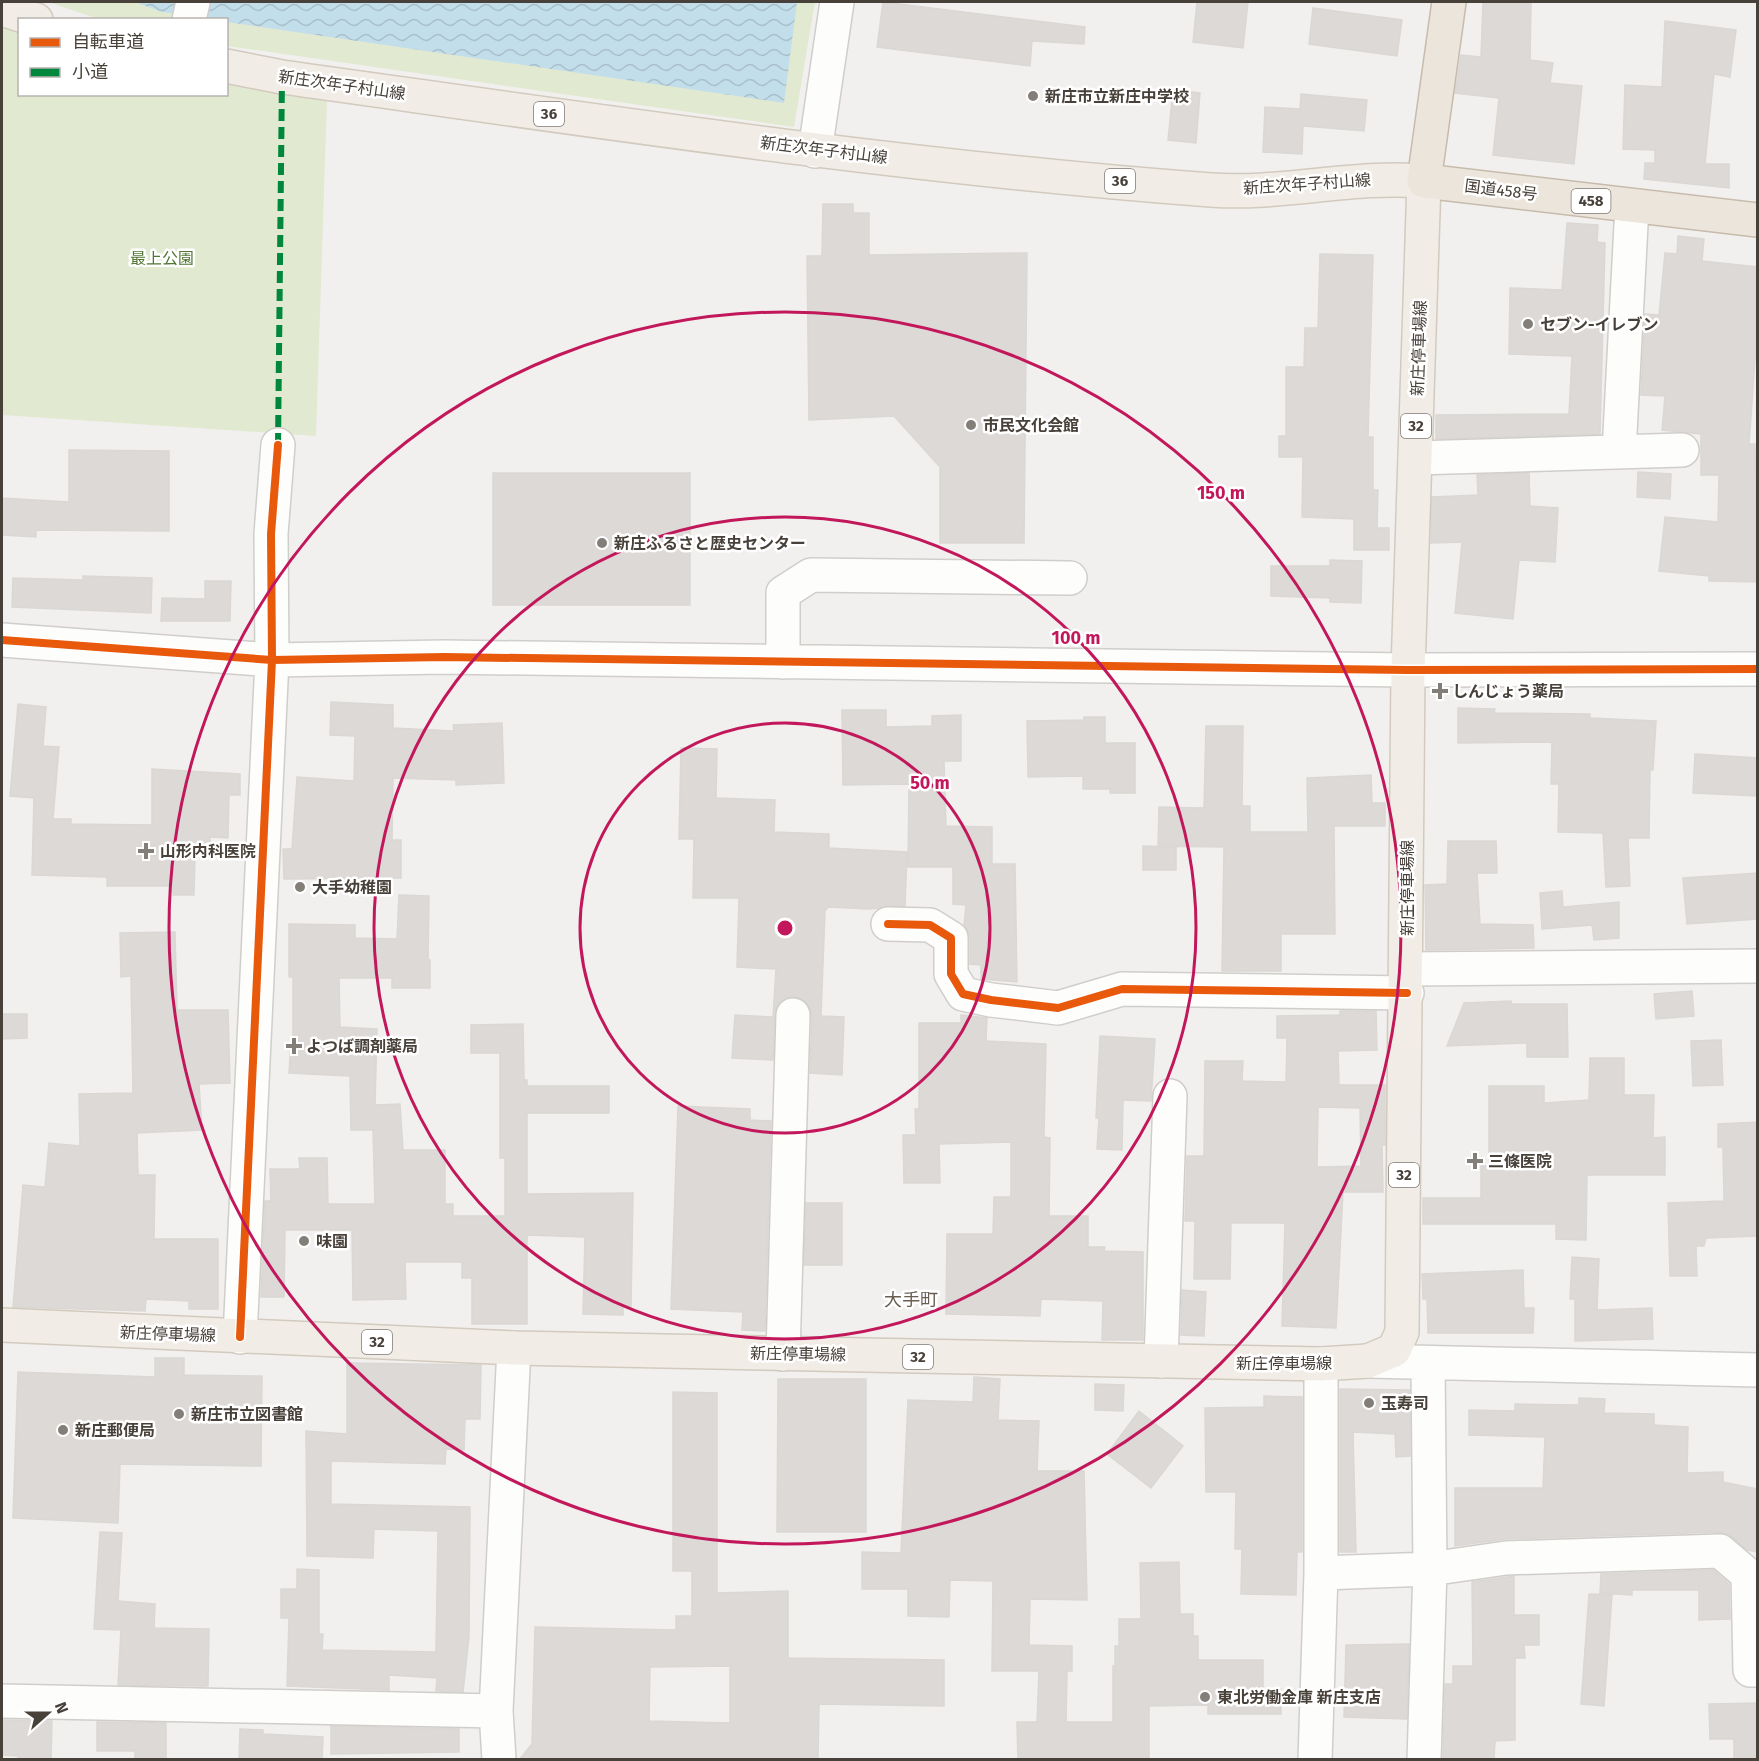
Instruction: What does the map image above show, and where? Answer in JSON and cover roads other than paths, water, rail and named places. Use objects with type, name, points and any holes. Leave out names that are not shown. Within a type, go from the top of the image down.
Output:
[{"type":"highway","points":[[1424,182],[1449,2]]},
{"type":"highway","name":"国道458号","points":[[1424,182],[1758,220]]},
{"type":"main road","points":[[2,9],[30,18]]},
{"type":"main road","name":"新庄次年子村山線","points":[[228,66],[282,77],[815,151],[1215,190],[1305,187],[1392,178],[1424,182]]},
{"type":"main road","name":"新庄停車場線","points":[[2,1325],[514,1348],[1321,1364],[1368,1361],[1394,1350],[1402,1332],[1407,981],[1408,670],[1424,182]]},
{"type":"street","points":[[189,18],[193,2]]},
{"type":"street","points":[[815,151],[837,2]]},
{"type":"street","points":[[1619,452],[1632,206]]},
{"type":"street","points":[[240,1337],[272,660],[271,534],[278,445]]},
{"type":"street","points":[[1415,458],[1682,450]]},
{"type":"street","points":[[783,662],[783,593],[811,575],[1070,578]]},
{"type":"street","points":[[2,640],[272,660],[444,657],[1408,670],[1758,669]]},
{"type":"street","points":[[888,924],[930,925],[951,938],[951,974],[963,994],[991,1000],[1058,1008],[1122,989],[1407,981],[1758,966]]},
{"type":"street","points":[[783,1354],[793,1015]]},
{"type":"street","points":[[1161,1361],[1170,1096]]},
{"type":"street","points":[[499,1760],[496,1711],[514,1348]]},
{"type":"street","points":[[1368,1361],[1758,1370]]},
{"type":"street","points":[[1424,1760],[1430,1569],[1428,1363]]},
{"type":"street","points":[[1315,1760],[1321,1573],[1321,1364]]},
{"type":"street","points":[[1321,1573],[1430,1569],[1506,1558],[1720,1551],[1748,1575],[1750,1670],[1758,1670]]},
{"type":"street","points":[[2,1701],[496,1711]]},
{"type":"water","points":[[135,2],[797,2],[784,103],[228,22],[228,18],[161,12]]},
{"type":"place","name":"新庄市立新庄中学校","points":[[1033,96]]},
{"type":"place","name":"セブン-イレブン","points":[[1528,324]]},
{"type":"place","name":"市民文化会館","points":[[971,425]]},
{"type":"place","name":"新庄ふるさと歴史センター","points":[[602,543]]},
{"type":"place","name":"しんじょう薬局","points":[[1440,691]]},
{"type":"place","name":"山形内科医院","points":[[146,851]]},
{"type":"place","name":"大手幼稚園","points":[[300,887]]},
{"type":"place","name":"よつば調剤薬局","points":[[294,1046]]},
{"type":"place","name":"三條医院","points":[[1475,1161]]},
{"type":"place","name":"味園","points":[[304,1241]]},
{"type":"place","name":"玉寿司","points":[[1369,1403]]},
{"type":"place","name":"新庄市立図書館","points":[[179,1414]]},
{"type":"place","name":"新庄郵便局","points":[[63,1430]]},
{"type":"place","name":"東北労働金庫 新庄支店","points":[[1205,1697]]},
{"type":"district","name":"大手町","points":[[911,1300]]},
{"type":"park label","name":"最上公園","points":[[162,258]]}]
